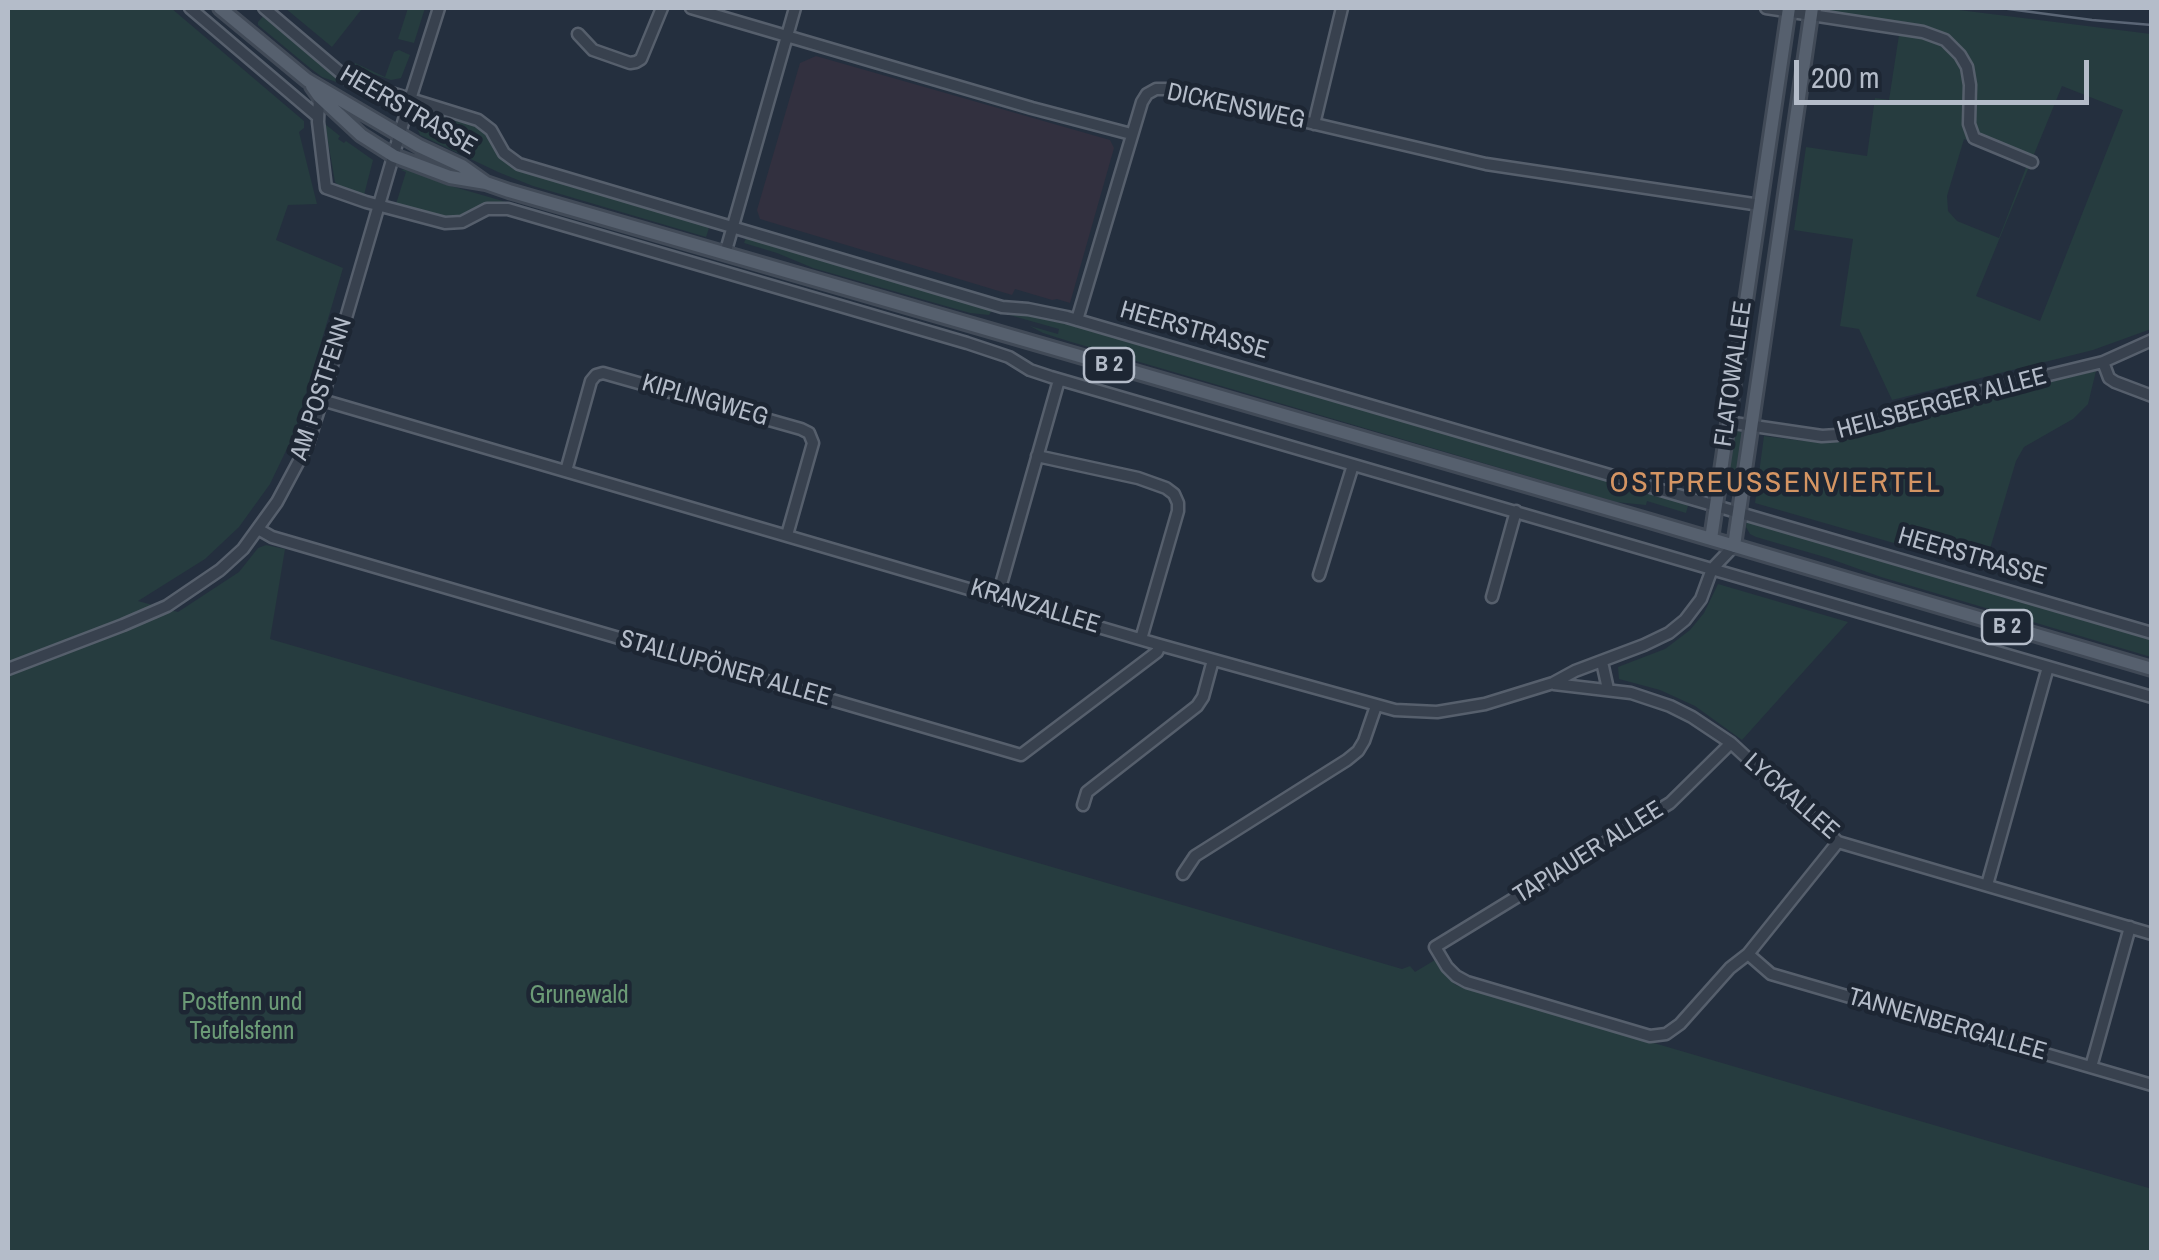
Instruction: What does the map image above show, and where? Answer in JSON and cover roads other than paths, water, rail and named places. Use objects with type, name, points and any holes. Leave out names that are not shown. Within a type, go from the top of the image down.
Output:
[{"type":"main road","name":"HEERSTRASSE","points":[[220,8],[308,80],[400,135],[509,192],[2152,670]]},
{"type":"main road","name":"FLATOWALLEE","points":[[1710,539],[1789,9]]},
{"type":"main road","name":"FLATOWALLEE","points":[[1734,546],[1811,11]]},
{"type":"main road","name":"HEERSTRASSE","points":[[308,80],[319,96],[361,135],[394,156],[450,177],[486,182]]},
{"type":"main road","points":[[1760,205],[1782,208]]},
{"type":"street","name":"HEERSTRASSE","points":[[190,8],[317,116]]},
{"type":"street","name":"HEERSTRASSE","points":[[264,8],[350,80],[484,124],[504,153],[519,164],[1002,306],[1076,320],[2152,632]]},
{"type":"street","name":"AM POSTFENN","points":[[8,669],[167,606],[220,570],[258,529],[308,444],[439,8]]},
{"type":"street","points":[[578,34],[593,50],[636,62],[662,8]]},
{"type":"street","points":[[691,8],[1131,134],[1076,320]]},
{"type":"street","points":[[725,254],[795,8]]},
{"type":"street","points":[[1314,124],[1342,8]]},
{"type":"street","points":[[1766,8],[1811,11],[1923,32],[1944,40],[1966,66],[1974,138],[2032,162]]},
{"type":"street","name":"DICKENSWEG","points":[[1131,134],[1147,94],[1166,89],[1486,164],[1760,205]]},
{"type":"street","name":"HEERSTRASSE","points":[[319,96],[317,116],[326,188],[379,206],[446,223],[469,219],[487,209],[508,209],[1009,357],[1030,370],[1059,380],[2152,697]]},
{"type":"street","name":"HEILSBERGER ALLEE","points":[[1728,422],[1822,436],[1836,434],[1917,408],[2102,362],[2152,340]]},
{"type":"street","points":[[2102,362],[2109,378],[2152,396]]},
{"type":"street","name":"KIPLINGWEG","points":[[566,471],[591,380],[596,374],[798,428],[809,433],[812,443],[787,536]]},
{"type":"street","points":[[998,596],[1059,380]]},
{"type":"street","name":"KRANZALLEE","points":[[322,400],[1213,660],[1376,706],[1416,712],[1459,710],[1554,683],[1644,645],[1677,628],[1701,599],[1712,569]]},
{"type":"street","points":[[1037,456],[1138,478],[1174,494],[1178,512],[1141,639]]},
{"type":"street","points":[[1320,575],[1353,464]]},
{"type":"street","points":[[1492,597],[1516,511]]},
{"type":"street","name":"STALLUPÖNER ALLEE","points":[[258,529],[291,543],[1021,755],[1158,652],[1160,644]]},
{"type":"street","points":[[1710,539],[1712,569]]},
{"type":"street","points":[[1712,569],[1734,546]]},
{"type":"street","points":[[1083,805],[1088,792],[1197,706],[1213,660]]},
{"type":"street","points":[[1602,662],[1608,689]]},
{"type":"street","points":[[1986,885],[2048,667]]},
{"type":"street","name":"LYCKALLEE","points":[[1554,683],[1631,692],[1692,717],[1730,744],[1838,842],[2152,934]]},
{"type":"street","points":[[1183,874],[1195,856],[1347,760],[1364,742],[1376,706]]},
{"type":"street","name":"TAPIAUER ALLEE","points":[[1730,744],[1670,804],[1435,947],[1447,967],[1467,982],[1650,1036],[1674,1030],[1730,968],[1748,954]]},
{"type":"street","points":[[1748,954],[1838,842]]},
{"type":"street","points":[[2091,1067],[2130,928]]},
{"type":"street","name":"TANNENBERGALLEE","points":[[1748,954],[1771,974],[2152,1085]]},
{"type":"tram line","points":[[2001,8],[2152,25]]},
{"type":"district","name":"OSTPREUSSENVIERTEL","points":[[1776,484]]},
{"type":"park label","name":"Grunewald","points":[[579,996]]},
{"type":"park label","name":"Postfenn und Teufelsfenn","points":[[242,1018]]}]
